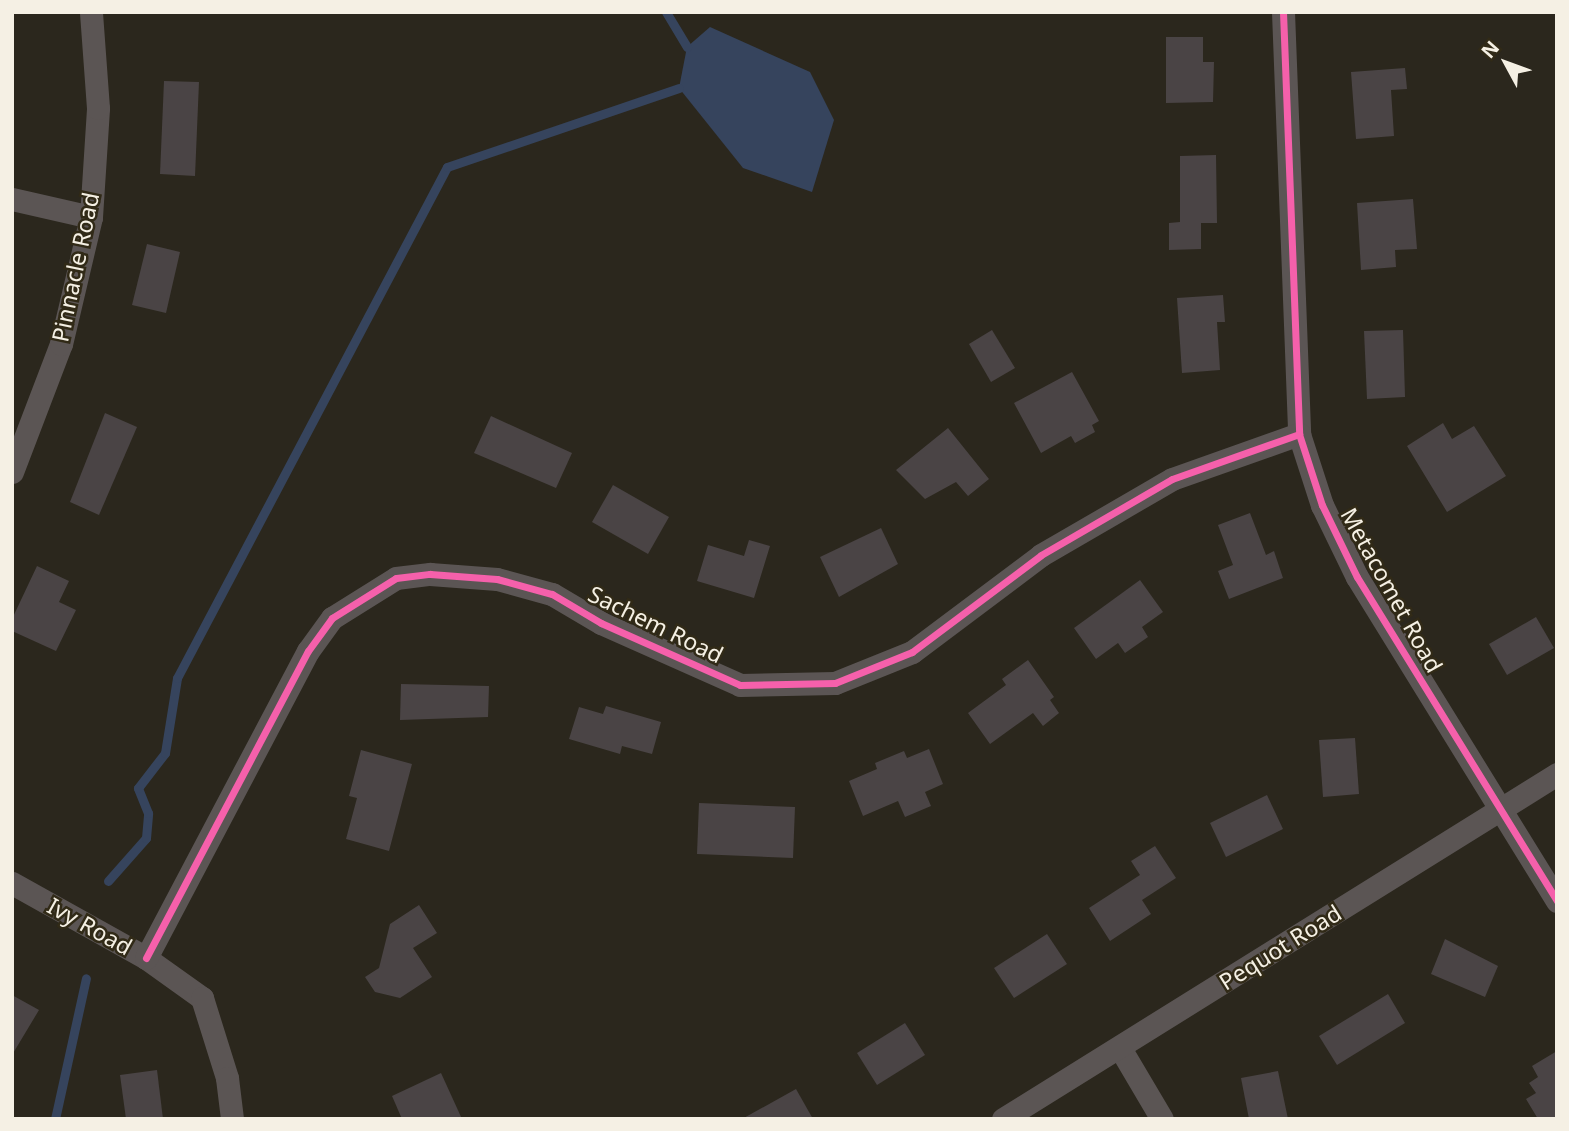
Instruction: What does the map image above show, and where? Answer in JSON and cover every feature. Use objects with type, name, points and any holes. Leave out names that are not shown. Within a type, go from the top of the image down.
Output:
[{"type":"street","name":"Pinnacle Road","points":[[12,472],[61,344],[90,217],[98,108],[92,12]]},
{"type":"street","name":"Metacomet Road","points":[[1283,12],[1299,434],[1322,505],[1357,577],[1557,901]]},
{"type":"street","points":[[12,199],[90,217]]},
{"type":"street","name":"Sachem Road","points":[[146,958],[308,651],[332,618],[396,578],[430,574],[497,579],[552,594],[601,622],[740,685],[835,683],[912,652],[1041,555],[1172,479],[1299,434]]},
{"type":"street","name":"Pequot Road","points":[[1003,1119],[1557,774]]},
{"type":"street","name":"Ivy Road","points":[[12,883],[146,958],[202,998],[227,1078],[232,1119]]},
{"type":"street","points":[[1120,1048],[1162,1119]]},
{"type":"water","points":[[710,27],[810,72],[834,120],[812,192],[743,168],[679,88],[687,47]]},
{"type":"building","points":[[1166,37],[1203,37],[1203,62],[1214,62],[1213,102],[1166,103]]},
{"type":"building","points":[[1405,68],[1407,89],[1391,90],[1394,136],[1356,139],[1351,72]]},
{"type":"building","points":[[164,81],[199,82],[195,176],[160,174]]},
{"type":"building","points":[[1216,155],[1217,223],[1201,223],[1201,249],[1169,250],[1169,223],[1180,222],[1180,156]]},
{"type":"building","points":[[1413,199],[1417,249],[1395,250],[1396,267],[1361,270],[1357,203]]},
{"type":"building","points":[[147,244],[180,252],[166,313],[132,305]]},
{"type":"building","points":[[1223,295],[1225,322],[1217,322],[1220,370],[1182,373],[1177,298]]},
{"type":"building","points":[[992,330],[1015,368],[991,382],[969,344]]},
{"type":"building","points":[[1403,330],[1405,397],[1367,399],[1364,331]]},
{"type":"building","points":[[1072,372],[1099,421],[1092,425],[1095,432],[1075,443],[1071,436],[1041,453],[1014,403]]},
{"type":"building","points":[[105,413],[137,427],[99,515],[70,502]]},
{"type":"building","points":[[491,416],[572,453],[556,488],[474,453]]},
{"type":"building","points":[[1443,423],[1452,439],[1474,426],[1506,476],[1447,512],[1407,446]]},
{"type":"building","points":[[948,428],[989,479],[968,496],[956,482],[925,499],[896,470]]},
{"type":"building","points":[[613,485],[669,517],[648,554],[592,522]]},
{"type":"building","points":[[1250,513],[1266,555],[1274,551],[1283,578],[1229,599],[1218,571],[1233,565],[1218,525]]},
{"type":"building","points":[[881,528],[898,564],[839,597],[820,557]]},
{"type":"building","points":[[749,540],[770,546],[754,598],[697,581],[708,545],[744,556]]},
{"type":"building","points":[[37,566],[69,581],[59,602],[76,610],[56,651],[12,631],[12,619]]},
{"type":"building","points":[[1140,580],[1163,612],[1142,627],[1148,637],[1125,653],[1118,643],[1096,659],[1074,628]]},
{"type":"building","points":[[1536,617],[1554,648],[1507,675],[1489,644]]},
{"type":"building","points":[[1028,660],[1054,697],[1050,700],[1059,713],[1043,726],[1033,713],[990,744],[968,713],[1006,685],[1002,679]]},
{"type":"building","points":[[401,684],[489,686],[488,717],[400,720]]},
{"type":"building","points":[[606,706],[661,722],[652,754],[622,746],[620,754],[569,739],[579,707],[603,714]]},
{"type":"building","points":[[1355,738],[1359,794],[1323,797],[1319,740]]},
{"type":"building","points":[[929,749],[943,784],[925,792],[931,806],[905,817],[898,801],[863,816],[849,781],[877,769],[875,763],[904,751],[907,758]]},
{"type":"building","points":[[361,750],[412,764],[389,851],[346,839],[357,798],[349,796]]},
{"type":"building","points":[[1267,795],[1283,829],[1226,857],[1210,823]]},
{"type":"building","points":[[699,803],[795,807],[793,858],[697,854]]},
{"type":"building","points":[[1155,846],[1176,878],[1142,900],[1151,914],[1110,941],[1089,908],[1140,875],[1131,861]]},
{"type":"building","points":[[419,905],[437,933],[413,948],[432,977],[400,998],[375,992],[365,977],[379,968],[390,924]]},
{"type":"building","points":[[1047,934],[1067,964],[1014,998],[994,968]]},
{"type":"building","points":[[1445,939],[1498,966],[1485,997],[1431,974]]},
{"type":"building","points":[[1388,994],[1405,1023],[1337,1065],[1319,1036]]},
{"type":"building","points":[[12,995],[39,1010],[12,1055]]},
{"type":"building","points":[[905,1023],[925,1055],[877,1085],[857,1053]]},
{"type":"building","points":[[1557,1051],[1557,1119],[1538,1119],[1526,1099],[1536,1093],[1529,1083],[1538,1077],[1532,1066]]},
{"type":"building","points":[[157,1070],[163,1119],[126,1119],[120,1075]]},
{"type":"building","points":[[1278,1071],[1288,1119],[1249,1119],[1241,1078]]},
{"type":"building","points":[[441,1073],[462,1119],[402,1119],[392,1096]]},
{"type":"building","points":[[796,1089],[813,1119],[742,1119]]},
{"type":"waterway","points":[[666,12],[687,47]]},
{"type":"waterway","points":[[108,881],[146,838],[148,813],[138,788],[165,753],[177,678],[447,167],[679,88]]},
{"type":"waterway","points":[[55,1119],[86,978]]},
{"type":"cycle path","points":[[1283,12],[1299,434],[1322,505],[1357,577],[1557,901]]},
{"type":"cycle path","points":[[146,958],[308,651],[332,618],[396,578],[430,574],[497,579],[552,594],[601,623],[740,685],[835,683],[912,652],[1041,555],[1172,479],[1299,434]]}]
